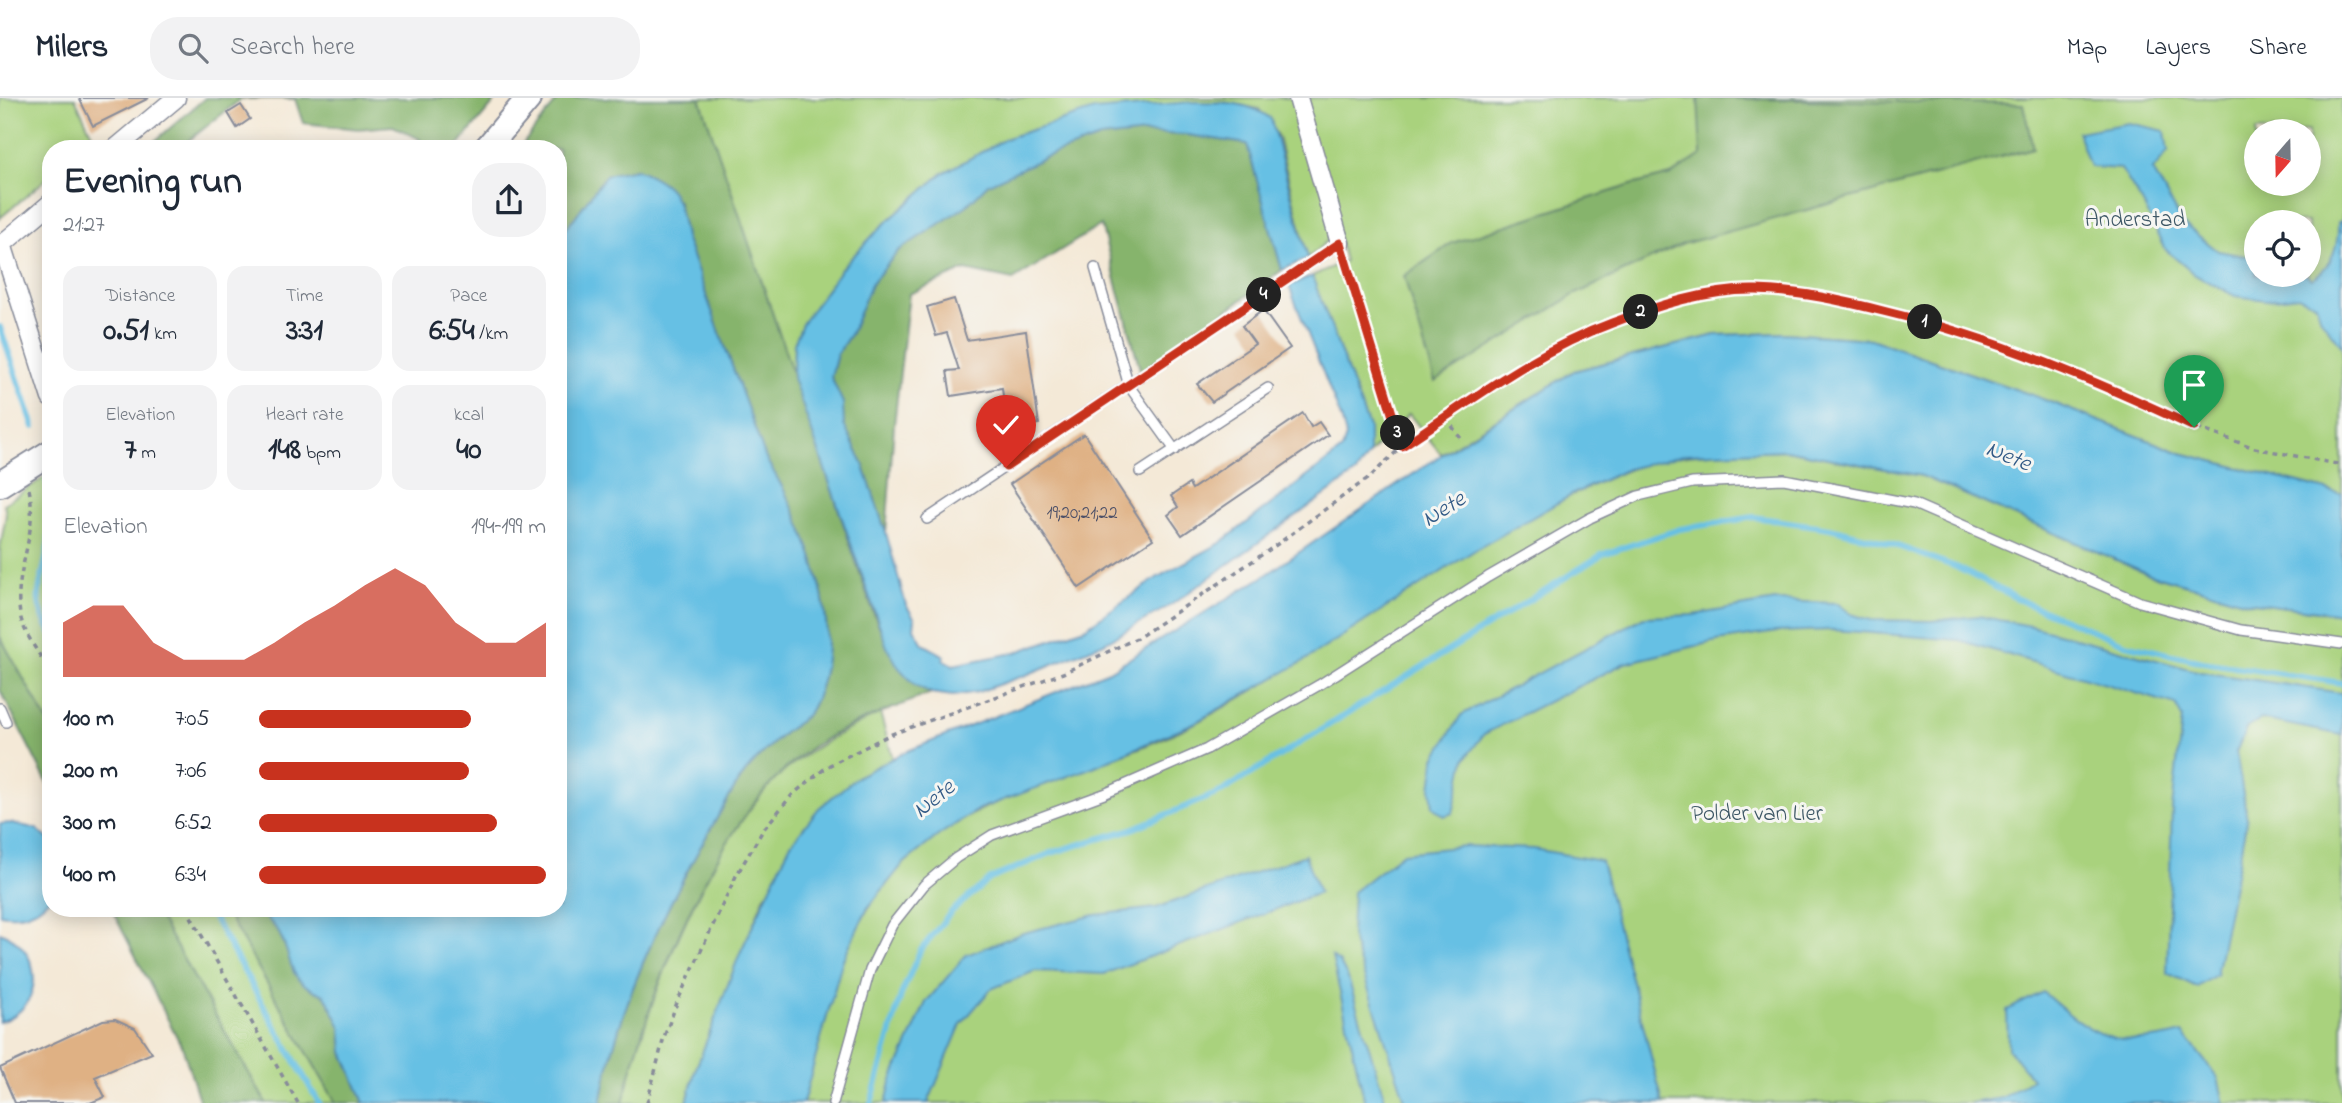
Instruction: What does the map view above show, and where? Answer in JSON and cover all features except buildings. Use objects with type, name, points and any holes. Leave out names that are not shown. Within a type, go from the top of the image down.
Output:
[{"type":"main road","points":[[493,140],[528,98]]},
{"type":"main road","points":[[0,484],[42,458]]},
{"type":"street","points":[[127,140],[176,98]]},
{"type":"street","points":[[1298,98],[1340,243]]},
{"type":"street","points":[[42,211],[1,245],[42,370]]},
{"type":"lane","points":[[927,519],[1340,243]]},
{"type":"lane","points":[[1095,268],[1129,386],[1175,450]]},
{"type":"lane","points":[[1140,472],[1268,388]]},
{"type":"lane","points":[[833,1103],[870,970],[892,925],[924,885],[956,858],[992,835],[1104,794],[1207,750],[1319,685],[1488,577],[1590,517],[1638,496],[1692,483],[1784,479],[1914,504],[2140,601],[2241,630],[2342,643]]},
{"type":"lane","points":[[0,708],[6,722]]},
{"type":"path","points":[[1340,243],[1402,446]]},
{"type":"path","points":[[647,1103],[664,1037],[706,936],[764,830],[792,795],[828,766],[889,735],[1063,673],[1139,638],[1272,548],[1371,475],[1402,446],[1446,418],[1498,379],[1609,324],[1691,299],[1755,290],[1801,294],[1914,318],[2018,350],[2194,427],[2255,448],[2342,465]]},
{"type":"path","points":[[1446,418],[1462,440]]},
{"type":"path","points":[[22,470],[32,502],[30,546],[19,585],[20,616],[42,656]]},
{"type":"path","points":[[191,917],[298,1103]]},
{"type":"green space","points":[[0,98],[75,98],[94,139],[42,140],[42,183],[0,218]]},
{"type":"green space","points":[[205,98],[498,98],[463,140],[419,140],[393,126],[358,129],[303,123],[295,99],[241,99],[189,140],[156,140]]},
{"type":"green space","points":[[559,98],[700,98],[872,609],[901,668],[919,686],[931,693],[856,723],[814,746],[779,775],[747,814],[718,859],[669,959],[634,1059],[623,1103],[601,1103],[622,1019],[637,978],[673,898],[737,784],[759,757],[811,709],[822,679],[827,647],[825,614],[809,547],[796,515],[766,459],[685,237],[678,201],[636,169],[606,175],[567,228],[567,140],[526,140]]},
{"type":"green space","name":"Anderstad","points":[[700,98],[2342,98],[2342,494],[2181,453],[2032,395],[1871,339],[1784,333],[1715,335],[1574,371],[1441,454],[1409,414],[1369,454],[1369,428],[1312,276],[1345,261],[1337,232],[1308,258],[1278,137],[1259,109],[1223,102],[1148,106],[943,173],[881,227],[841,269],[794,344],[793,378]]},
{"type":"green space","points":[[1698,98],[2023,104],[2033,148],[1683,244],[1574,295],[1435,382],[1404,276],[1452,243],[1631,185],[1671,175],[1701,155]]},
{"type":"green space","points":[[1145,133],[1188,135],[1247,144],[1282,270],[1141,373],[1101,225],[1013,280],[965,270],[909,294],[894,425],[886,533],[863,464],[844,425],[842,403],[831,377],[837,354],[851,333],[871,284],[898,251],[966,206],[988,184],[1048,156],[1100,138]]},
{"type":"green space","name":"Polder van Lier","points":[[1786,450],[1922,476],[2149,574],[2247,602],[2342,614],[2342,1103],[803,1103],[827,1007],[849,944],[882,888],[904,863],[936,837],[1007,798],[1160,740],[1197,722],[1251,692],[1514,526],[1625,471],[1644,464],[1684,456]]},
{"type":"green space","points":[[42,479],[42,712],[0,637],[0,549],[6,514],[4,504]]},
{"type":"green space","points":[[0,637],[42,712],[42,772],[0,690]]},
{"type":"green space","points":[[880,713],[893,759],[858,776],[764,897],[695,1071],[687,1103],[623,1103],[646,1021],[663,976],[703,886],[726,844],[751,808],[777,778],[826,742]]},
{"type":"green space","points":[[116,917],[159,917],[266,1103],[200,1103],[183,1049]]},
{"type":"green space","points":[[159,917],[229,917],[336,1103],[266,1103]]},
{"type":"green space","points":[[229,917],[266,917],[279,933],[297,977],[325,995],[341,1027],[343,1052],[364,1103],[336,1103]]},
{"type":"water","points":[[1190,102],[1243,105],[1271,119],[1308,258],[1282,270],[1247,144],[1188,135],[1145,133],[1100,138],[1048,156],[988,184],[966,206],[898,251],[871,284],[851,333],[837,354],[831,377],[843,403],[844,425],[863,464],[886,533],[906,605],[915,619],[914,628],[923,644],[945,656],[943,660],[953,665],[1014,653],[1085,628],[1158,577],[1219,544],[1342,450],[1346,436],[1341,418],[1289,286],[1312,276],[1369,428],[1369,454],[1356,473],[1171,605],[1104,643],[978,692],[953,696],[931,693],[915,685],[899,668],[887,647],[793,378],[794,344],[802,324],[841,269],[881,227],[943,173],[1007,138],[1094,110]]},
{"type":"water","points":[[2129,123],[2165,131],[2168,152],[2153,170],[2181,222],[2218,251],[2244,256],[2244,287],[2321,287],[2321,272],[2333,255],[2338,222],[2342,221],[2342,346],[2321,319],[2316,304],[2298,296],[2267,300],[2235,296],[2195,275],[2166,250],[2143,204],[2121,169],[2090,167],[2078,132]]},
{"type":"water","points":[[636,169],[660,181],[677,202],[685,237],[766,459],[796,515],[809,547],[825,614],[827,647],[822,679],[809,713],[771,745],[742,777],[673,898],[637,978],[622,1019],[601,1103],[364,1103],[343,1052],[341,1027],[325,995],[296,977],[279,933],[266,917],[567,917],[567,228],[606,175]]},
{"type":"water","name":"Nete","points":[[1784,333],[1871,339],[2032,395],[2181,453],[2342,494],[2342,614],[2247,602],[2149,574],[1922,476],[1786,450],[1687,454],[1628,469],[1577,492],[1472,552],[1304,661],[1194,723],[1093,767],[979,809],[939,835],[903,864],[867,909],[843,959],[803,1103],[687,1103],[695,1071],[740,953],[790,845],[819,808],[858,776],[905,752],[1109,671],[1266,575],[1435,459],[1574,371],[1715,335]]},
{"type":"water","points":[[1775,601],[1837,603],[1851,614],[1871,620],[1932,621],[1978,616],[2031,626],[2201,672],[2342,693],[2342,735],[2261,719],[2247,727],[2236,752],[2247,819],[2216,975],[2197,987],[2167,973],[2172,809],[2182,718],[2176,705],[1959,640],[1833,630],[1777,632],[1717,641],[1625,663],[1484,734],[1465,759],[1453,813],[1444,816],[1433,807],[1431,789],[1435,758],[1461,715],[1644,617],[1693,615]]},
{"type":"water","points":[[12,823],[37,829],[42,834],[42,905],[34,910],[15,915],[0,914],[0,824]]},
{"type":"water","points":[[1465,846],[1534,849],[1601,861],[1663,1103],[1406,1103],[1351,936],[1353,892],[1403,853]]},
{"type":"water","points":[[1305,855],[1319,893],[1104,974],[1035,971],[991,989],[961,1024],[928,1103],[886,1103],[891,1082],[926,1002],[966,955],[1023,933],[1095,915],[1156,908]]},
{"type":"water","points":[[0,932],[14,940],[25,951],[34,977],[26,1004],[0,1022]]},
{"type":"water","points":[[1332,957],[1340,963],[1348,978],[1386,1103],[1365,1103]]},
{"type":"water","points":[[2043,992],[2076,1019],[2106,1035],[2140,1040],[2183,1033],[2218,1078],[2224,1103],[1971,1103],[2002,1098],[2032,1079],[2008,1049],[2007,1010]]},
{"type":"waterway","points":[[0,327],[34,427]]},
{"type":"waterway","points":[[871,1103],[901,995],[920,951],[951,912],[990,879],[1051,853],[1132,829],[1223,791],[1603,554],[1680,529],[1754,517],[1830,528],[1889,543],[1956,567],[2028,604],[2126,644],[2203,662],[2342,683]]},
{"type":"waterway","points":[[42,578],[39,591],[42,614]]},
{"type":"waterway","points":[[213,917],[319,1103]]},
{"type":"route","points":[[1006,467],[1340,243],[1402,446],[1498,379],[1609,324],[1656,307],[1714,294],[1755,290],[1853,303],[1914,318],[2018,350],[2138,400],[2194,427]]}]
